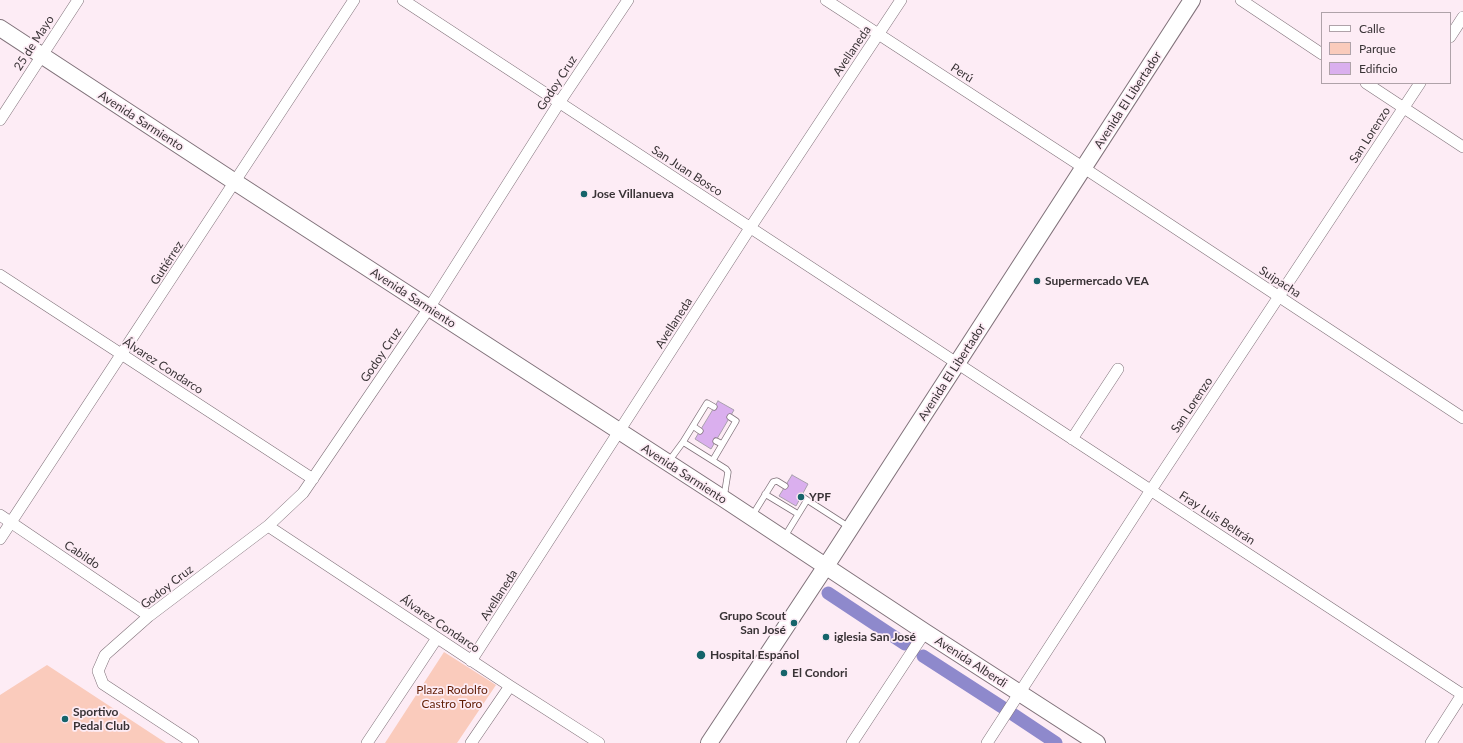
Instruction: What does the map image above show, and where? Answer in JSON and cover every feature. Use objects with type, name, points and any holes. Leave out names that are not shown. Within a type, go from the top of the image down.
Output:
[{"type":"main road","name":"Avenida El Libertador","points":[[711,742],[1192,0]]},
{"type":"main road","name":"Avenida Sarmiento","points":[[0,28],[826,566]]},
{"type":"main road","name":"Avenida Alberdi","points":[[826,566],[1097,743]]},
{"type":"street","name":"25 de Mayo","points":[[0,120],[78,0]]},
{"type":"street","name":"Gutiérrez","points":[[0,539],[354,0]]},
{"type":"street","name":"San Juan Bosco","points":[[403,0],[958,363]]},
{"type":"street","name":"Godoy Cruz","points":[[193,743],[103,684],[98,670],[105,655],[149,616],[268,526],[303,493],[429,308],[560,103],[628,0]]},
{"type":"street","name":"Perú","points":[[826,0],[1084,168]]},
{"type":"street","name":"Avellaneda","points":[[471,661],[620,432],[750,228],[901,0]]},
{"type":"street","points":[[1241,0],[1321,53]]},
{"type":"street","points":[[1451,35],[1463,17]]},
{"type":"street","points":[[1367,84],[1463,147]]},
{"type":"street","name":"San Lorenzo","points":[[987,743],[1151,490],[1419,84]]},
{"type":"street","name":"Suipacha","points":[[1084,168],[1463,418]]},
{"type":"street","name":"Álvarez Condarco","points":[[0,275],[313,479]]},
{"type":"street","name":"Fray Luis Beltrán","points":[[958,363],[1463,694]]},
{"type":"street","points":[[1072,439],[1118,369]]},
{"type":"street","name":"Cabildo","points":[[0,515],[149,616]]},
{"type":"street","name":"Álvarez Condarco","points":[[268,526],[471,661],[599,743]]},
{"type":"street","points":[[852,743],[925,632]]},
{"type":"street","points":[[367,743],[437,638]]},
{"type":"street","points":[[471,743],[510,686]]},
{"type":"street","points":[[1431,743],[1463,694]]},
{"type":"lane","points":[[668,464],[707,403],[714,407]]},
{"type":"lane","points":[[713,460],[736,421],[730,417]]},
{"type":"lane","points":[[693,426],[700,431]]},
{"type":"lane","points":[[716,440],[722,444]]},
{"type":"lane","points":[[683,442],[713,460],[728,472],[724,499]]},
{"type":"lane","points":[[751,517],[773,482],[775,481],[785,486]]},
{"type":"lane","points":[[765,494],[798,514]]},
{"type":"lane","points":[[801,496],[851,528]]},
{"type":"lane","points":[[783,538],[807,500]]},
{"type":"green space","name":"Plaza Rodolfo Castro Toro","points":[[444,652],[496,685],[457,743],[385,743]]},
{"type":"green space","name":"Sportivo Pedal Club","points":[[47,665],[166,743],[0,743],[0,695]]},
{"type":"building","points":[[718,401],[734,410],[711,449],[695,439]]},
{"type":"building","points":[[792,475],[808,484],[796,506],[779,496]]},
{"type":"waterway","points":[[828,593],[905,644]]},
{"type":"waterway","points":[[923,656],[1002,707]]},
{"type":"waterway","points":[[1014,715],[1056,743]]},
{"type":"place","name":"Jose Villanueva","points":[[584,194]]},
{"type":"place","name":"Supermercado VEA","points":[[1037,281]]},
{"type":"place","name":"YPF","points":[[801,497]]},
{"type":"place","name":"Grupo Scout San José","points":[[794,623]]},
{"type":"place","name":"iglesia San José","points":[[826,637]]},
{"type":"place","name":"Hospital Español","points":[[701,655]]},
{"type":"place","name":"El Condori","points":[[784,673]]},
{"type":"place","name":"Sportivo Pedal Club","points":[[65,719]]}]
